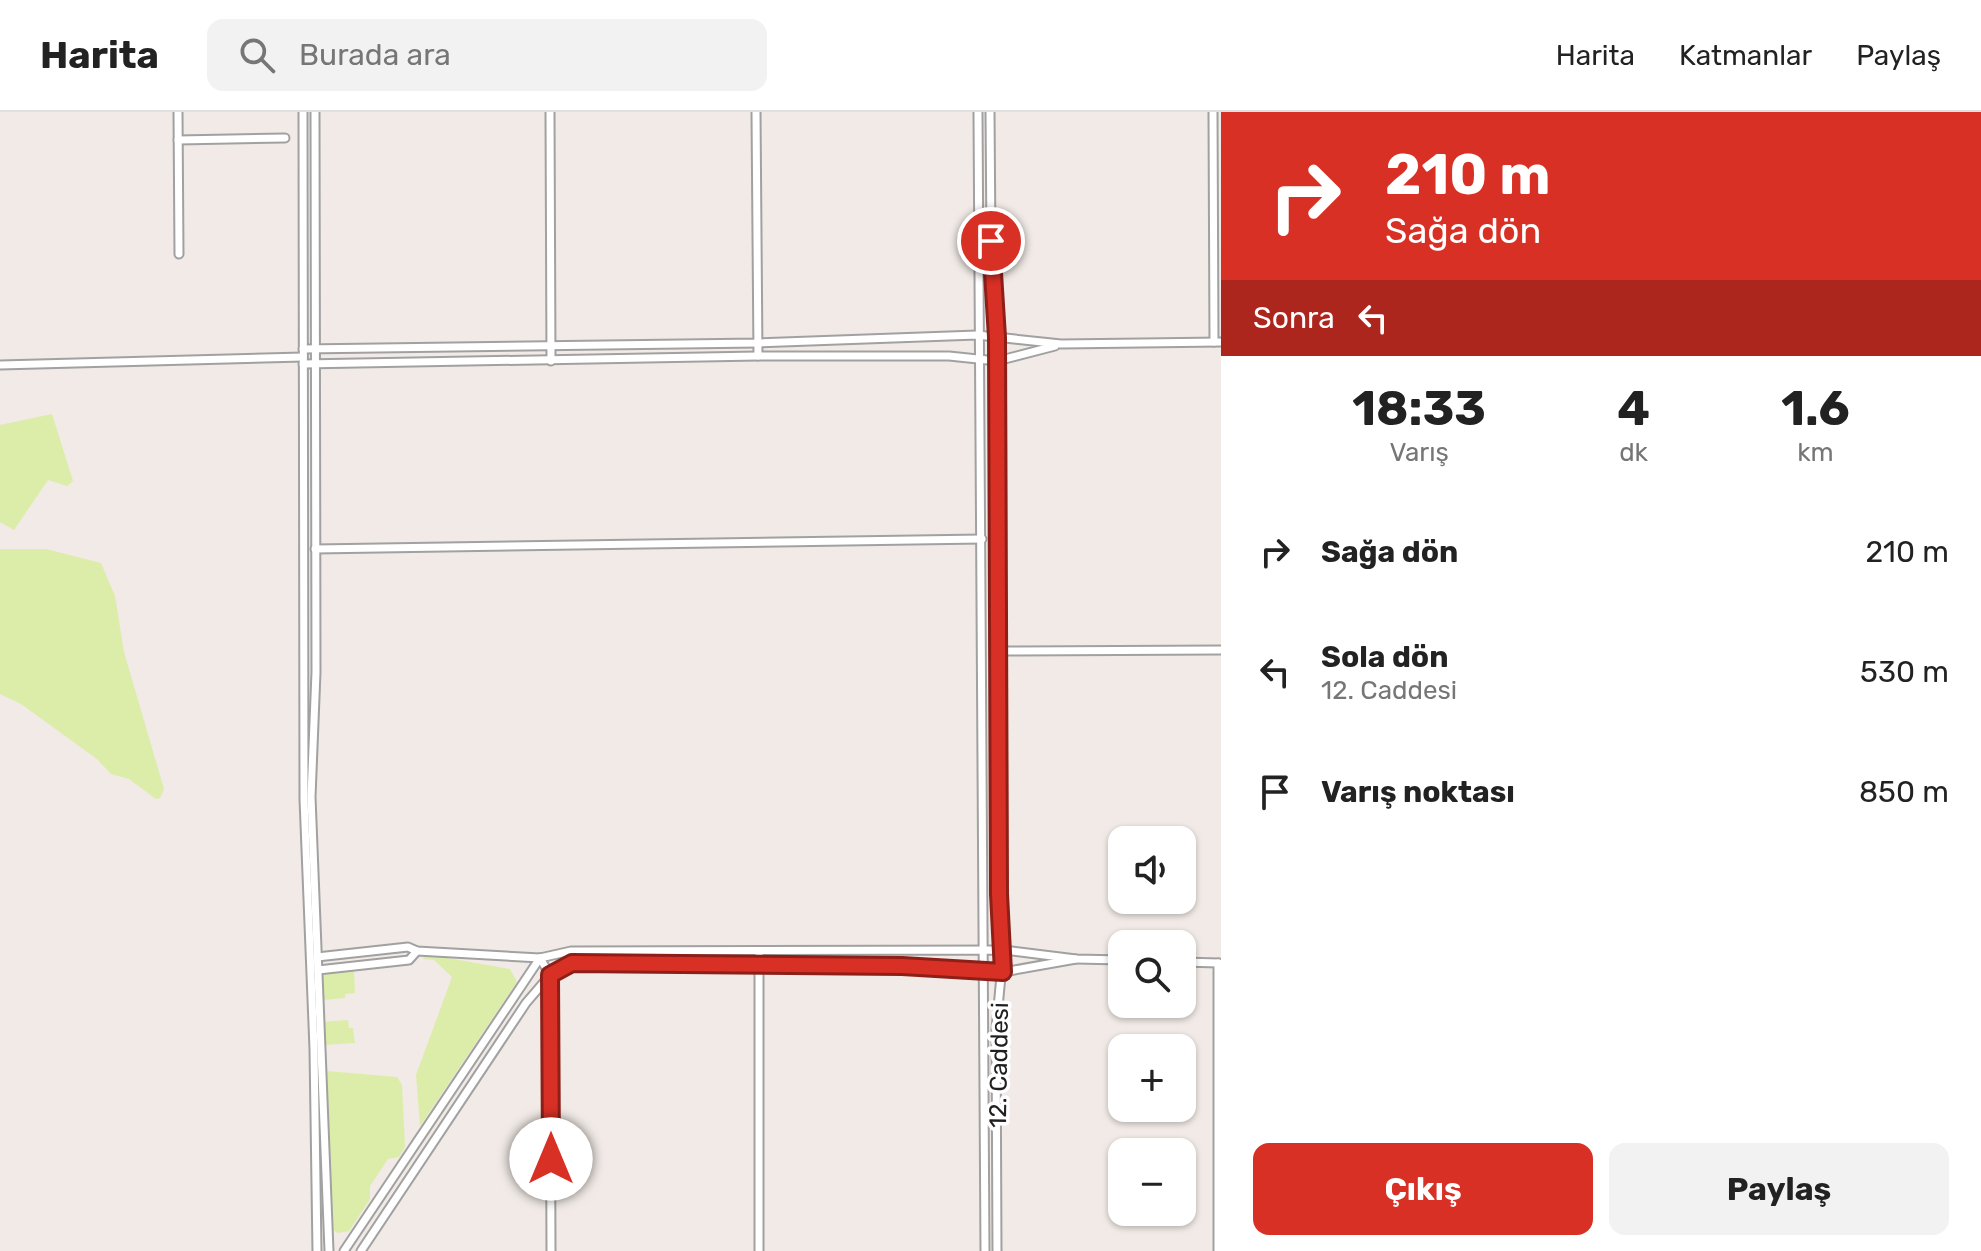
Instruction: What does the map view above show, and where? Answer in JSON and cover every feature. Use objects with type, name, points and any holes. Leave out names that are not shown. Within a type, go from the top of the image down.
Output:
[{"type":"street","points":[[178,112],[179,254]]},
{"type":"street","points":[[303,112],[304,799],[314,1049],[317,1251]]},
{"type":"street","points":[[315,112],[317,364],[311,797],[329,1251]]},
{"type":"street","points":[[550,112],[551,361]]},
{"type":"street","points":[[756,112],[758,356]]},
{"type":"street","name":"12. Caddesi","points":[[978,112],[985,1251]]},
{"type":"street","name":"12. Caddesi","points":[[990,112],[991,241],[997,337],[999,894],[1004,950],[996,1029],[997,1251]]},
{"type":"street","points":[[303,357],[317,349],[758,343],[977,335],[1061,344],[1218,342],[1213,112]]},
{"type":"street","points":[[178,140],[285,138]]},
{"type":"street","points":[[303,178],[315,178]]},
{"type":"street","points":[[0,365],[303,357],[317,364],[758,356],[949,356],[997,361],[1061,344]]},
{"type":"street","points":[[315,549],[982,539]]},
{"type":"street","points":[[998,651],[1221,650]]},
{"type":"street","points":[[317,957],[408,947],[417,951],[540,958],[571,951],[1004,950],[1108,960]]},
{"type":"street","points":[[318,970],[409,960],[417,951]]},
{"type":"street","points":[[759,952],[759,1251]]},
{"type":"street","points":[[540,958],[550,975],[551,1251]]},
{"type":"street","points":[[344,1251],[540,958]]},
{"type":"street","points":[[361,1251],[526,1003],[550,975],[572,963],[902,966],[1003,972],[1076,959]]},
{"type":"street","points":[[1196,962],[1219,963],[1218,1251]]},
{"type":"green space","points":[[52,414],[73,481],[67,486],[48,480],[14,530],[0,522],[0,425]]},
{"type":"green space","points":[[0,549],[46,549],[101,563],[115,596],[124,652],[164,789],[160,798],[156,799],[129,779],[111,774],[97,759],[21,704],[0,694]]},
{"type":"green space","points":[[425,954],[510,969],[517,982],[420,1126],[416,1075],[452,977],[434,960],[423,959]]},
{"type":"green space","points":[[354,971],[355,993],[345,994],[345,998],[323,1000],[321,973]]},
{"type":"green space","points":[[348,1020],[349,1028],[353,1028],[355,1043],[324,1045],[322,1022]]},
{"type":"green space","points":[[327,1071],[397,1077],[402,1085],[405,1147],[399,1157],[388,1159],[370,1186],[370,1199],[349,1231],[338,1233],[332,1229]]},
{"type":"route","points":[[551,1159],[550,975],[572,963],[902,966],[1003,972],[1004,944],[999,894],[997,337],[991,241]]}]
